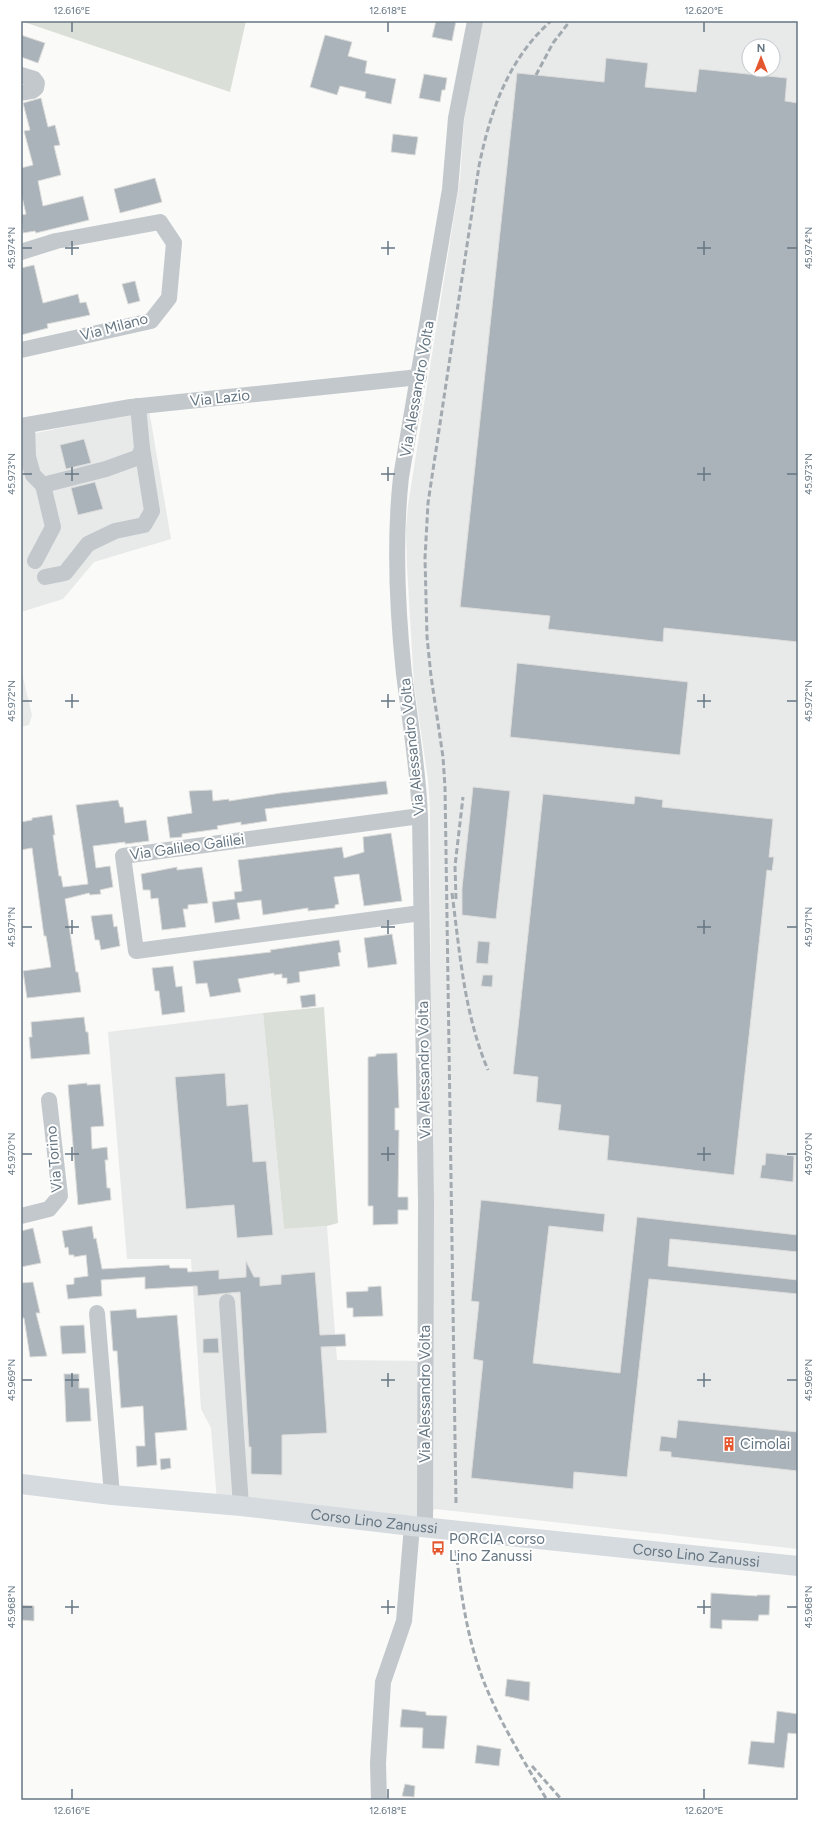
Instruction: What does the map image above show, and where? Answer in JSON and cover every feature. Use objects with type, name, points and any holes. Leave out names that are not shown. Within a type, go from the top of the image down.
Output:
[{"type":"main road","name":"Corso Lino Zanussi","points":[[21,1484],[112,1495],[241,1506],[418,1527],[798,1566]]},
{"type":"street","name":"Via Alessandro Volta","points":[[379,1800],[378,1763],[383,1682],[404,1622],[418,1527],[426,1202],[420,816],[418,778],[404,674],[399,615],[397,545],[398,507],[401,477],[450,189],[456,118],[475,21]]},
{"type":"street","points":[[21,75],[34,80],[37,83],[36,88],[32,91],[21,93]]},
{"type":"street","name":"Via Milano","points":[[21,252],[56,241],[160,222],[174,243],[169,298],[151,321],[21,350]]},
{"type":"street","name":"Via Lazio","points":[[24,426],[138,406],[419,377]]},
{"type":"street","points":[[45,577],[65,573],[88,544],[115,532],[144,525],[152,511],[142,448],[138,406]]},
{"type":"street","points":[[24,426],[28,457],[33,475],[43,485],[53,526],[35,561]]},
{"type":"street","points":[[43,485],[106,468],[139,457],[142,448]]},
{"type":"street","name":"Via Galileo Galilei","points":[[420,816],[123,856],[136,951],[421,913]]},
{"type":"street","name":"Via Torino","points":[[21,1216],[49,1209],[60,1196],[49,1100]]},
{"type":"street","points":[[227,1302],[241,1506]]},
{"type":"street","points":[[97,1314],[112,1495]]},
{"type":"shaded area","points":[[21,21],[246,21],[230,92]]},
{"type":"shaded area","points":[[482,21],[798,21],[798,1549],[435,1509],[420,1522],[217,1501],[211,1428],[201,1409],[191,1259],[127,1259],[108,1032],[263,1013],[284,1229],[327,1226],[337,1360],[433,1361],[430,808],[428,780],[414,684],[406,529],[408,505],[460,179],[465,108]]},
{"type":"shaded area","points":[[149,410],[171,539],[94,562],[63,599],[21,612],[21,436]]},
{"type":"shaded area","points":[[21,669],[32,715],[29,725],[21,727]]},
{"type":"shaded area","points":[[324,1007],[338,1223],[327,1226],[284,1229],[263,1013]]},
{"type":"building","points":[[436,21],[456,21],[452,41],[432,37]]},
{"type":"building","points":[[21,35],[45,43],[38,63],[21,57]]},
{"type":"building","points":[[325,35],[352,42],[348,56],[367,61],[365,73],[396,79],[391,104],[365,98],[366,92],[340,86],[337,95],[310,87]]},
{"type":"building","points":[[606,58],[648,63],[645,87],[696,92],[699,69],[741,73],[741,78],[787,78],[785,101],[798,103],[798,642],[664,628],[663,642],[548,629],[550,616],[460,607],[517,73],[604,82]]},
{"type":"building","points":[[424,74],[447,78],[445,90],[442,90],[440,102],[419,98]]},
{"type":"building","points":[[41,98],[48,127],[55,125],[60,145],[54,146],[61,175],[38,181],[43,206],[83,196],[89,220],[36,233],[35,231],[23,233],[21,215],[26,214],[21,193],[21,168],[33,165],[24,131],[30,130],[23,103]]},
{"type":"building","points":[[393,134],[418,137],[415,155],[391,152]]},
{"type":"building","points":[[155,178],[162,202],[120,213],[114,189]]},
{"type":"building","points":[[34,265],[43,303],[78,294],[80,303],[86,302],[90,315],[47,324],[48,328],[21,335],[21,268]]},
{"type":"building","points":[[135,281],[140,301],[128,304],[122,284]]},
{"type":"building","points":[[84,439],[91,463],[66,469],[60,445]]},
{"type":"building","points":[[95,482],[103,509],[78,515],[71,488]]},
{"type":"building","points":[[517,663],[688,682],[680,755],[510,737]]},
{"type":"building","points":[[386,781],[388,794],[265,809],[267,821],[241,825],[241,822],[217,826],[218,829],[182,834],[182,837],[170,838],[167,817],[192,813],[189,791],[212,790],[213,801],[229,799],[229,801],[281,793]]},
{"type":"building","points":[[473,787],[510,791],[496,919],[462,915],[462,888]]},
{"type":"building","points":[[543,794],[634,804],[635,796],[663,800],[662,807],[773,819],[769,857],[774,857],[772,871],[767,870],[734,1175],[607,1160],[609,1136],[558,1130],[561,1105],[536,1102],[538,1077],[513,1074]]},
{"type":"building","points":[[118,800],[120,807],[123,807],[125,823],[146,820],[149,841],[93,846],[96,868],[110,866],[113,887],[100,890],[101,894],[90,895],[89,893],[65,899],[76,972],[78,972],[81,992],[27,998],[23,971],[51,967],[46,936],[44,936],[32,848],[21,850],[21,822],[32,820],[32,818],[52,815],[55,835],[53,835],[59,876],[61,876],[63,887],[88,884],[76,805]]},
{"type":"building","points":[[391,833],[402,901],[364,906],[359,874],[334,877],[339,904],[335,905],[335,908],[308,911],[308,908],[263,915],[261,900],[237,903],[240,919],[215,923],[212,902],[235,899],[234,892],[242,891],[238,860],[342,847],[344,858],[364,852],[363,837]]},
{"type":"building","points":[[177,867],[177,870],[202,867],[208,903],[188,905],[188,909],[183,909],[186,927],[162,930],[158,898],[151,899],[150,890],[143,890],[141,874]]},
{"type":"building","points":[[112,914],[114,927],[117,926],[120,946],[101,950],[99,940],[95,940],[91,916]]},
{"type":"building","points":[[392,934],[397,964],[368,968],[364,938]]},
{"type":"building","points":[[339,940],[341,952],[338,953],[340,966],[299,972],[300,982],[287,984],[287,978],[282,978],[282,974],[274,975],[274,973],[238,979],[241,992],[210,997],[207,983],[196,984],[193,961],[271,952],[270,950]]},
{"type":"building","points":[[478,941],[490,942],[488,964],[476,963]]},
{"type":"building","points":[[173,966],[176,987],[182,986],[185,1012],[162,1015],[159,991],[155,991],[152,968]]},
{"type":"building","points":[[483,975],[493,975],[492,987],[481,986]]},
{"type":"building","points":[[315,994],[316,1006],[302,1008],[300,996]]},
{"type":"building","points":[[84,1017],[86,1032],[88,1032],[90,1054],[31,1059],[29,1037],[32,1037],[31,1022]]},
{"type":"building","points":[[397,1053],[399,1108],[395,1108],[395,1130],[399,1130],[398,1197],[408,1197],[408,1210],[398,1210],[398,1224],[373,1225],[373,1206],[368,1206],[368,1057],[376,1056],[376,1054]]},
{"type":"building","points":[[225,1073],[227,1106],[248,1104],[253,1162],[266,1161],[273,1235],[237,1238],[234,1205],[186,1209],[175,1077]]},
{"type":"building","points":[[87,1083],[87,1085],[100,1084],[104,1126],[91,1127],[92,1149],[107,1147],[108,1160],[105,1160],[107,1188],[110,1188],[111,1200],[78,1205],[68,1085]]},
{"type":"building","points":[[766,1153],[794,1156],[793,1182],[760,1178],[762,1165],[765,1165]]},
{"type":"building","points":[[481,1200],[605,1214],[603,1232],[549,1226],[533,1363],[620,1373],[637,1217],[798,1235],[798,1252],[670,1239],[668,1266],[798,1280],[798,1294],[649,1279],[627,1477],[574,1472],[573,1489],[471,1478],[483,1361],[473,1359],[479,1302],[471,1301]]},
{"type":"building","points":[[92,1226],[102,1269],[169,1265],[170,1268],[187,1268],[188,1272],[219,1270],[219,1279],[246,1277],[246,1261],[254,1277],[260,1277],[260,1286],[281,1284],[281,1275],[315,1272],[320,1335],[345,1334],[346,1346],[321,1347],[327,1433],[282,1435],[282,1475],[251,1474],[251,1447],[249,1447],[240,1292],[198,1296],[197,1286],[145,1289],[145,1277],[101,1280],[102,1296],[68,1299],[66,1285],[74,1284],[74,1278],[88,1276],[86,1255],[74,1257],[74,1255],[69,1255],[68,1247],[65,1248],[62,1231]]},
{"type":"building","points":[[33,1228],[41,1263],[21,1267],[21,1231]]},
{"type":"building","points":[[33,1282],[40,1313],[36,1313],[47,1356],[30,1357],[24,1318],[21,1318],[21,1283]]},
{"type":"building","points":[[381,1286],[383,1316],[353,1317],[353,1308],[347,1308],[346,1292],[368,1291],[368,1287]]},
{"type":"building","points":[[136,1309],[137,1318],[177,1315],[187,1430],[155,1433],[157,1465],[137,1467],[136,1446],[145,1446],[143,1406],[121,1408],[117,1351],[113,1351],[110,1311]]},
{"type":"building","points":[[84,1325],[86,1353],[62,1354],[60,1326]]},
{"type":"building","points":[[218,1338],[219,1353],[203,1353],[203,1339]]},
{"type":"building","points":[[64,1374],[79,1374],[79,1388],[89,1388],[91,1421],[66,1422]]},
{"type":"building","name":"Cimolai","points":[[678,1420],[798,1432],[798,1471],[671,1457],[671,1452],[659,1451],[661,1436],[676,1438]]},
{"type":"building","points":[[170,1458],[171,1468],[161,1470],[160,1459]]},
{"type":"building","points":[[711,1593],[757,1596],[770,1595],[769,1615],[759,1615],[758,1621],[722,1620],[722,1629],[710,1628]]},
{"type":"building","points":[[21,1605],[34,1606],[34,1621],[21,1620]]},
{"type":"building","points":[[507,1679],[530,1682],[529,1701],[505,1696]]},
{"type":"building","points":[[402,1709],[426,1712],[426,1715],[447,1716],[444,1749],[422,1748],[423,1728],[400,1727]]},
{"type":"building","points":[[777,1711],[798,1714],[798,1734],[788,1733],[784,1768],[748,1764],[751,1741],[774,1743]]},
{"type":"building","points":[[477,1745],[501,1749],[499,1766],[475,1763]]},
{"type":"building","points":[[405,1784],[415,1786],[414,1797],[402,1796]]},
{"type":"railway","points":[[456,1503],[445,787],[443,757],[427,637],[425,558],[428,503],[483,146],[495,106],[512,69],[523,52],[551,21]]},
{"type":"railway","points":[[536,75],[553,43],[570,21]]},
{"type":"railway","points":[[456,899],[455,866],[463,797]]},
{"type":"railway","points":[[452,893],[468,1005],[473,1027],[488,1070]]},
{"type":"railway","points":[[456,1550],[466,1620],[474,1654],[480,1671],[492,1702],[522,1758],[547,1800]]},
{"type":"railway","points":[[532,1766],[562,1800]]},
{"type":"place","name":"Cimolai","points":[[729,1444]]},
{"type":"place","name":"PORCIA corso Lino Zanussi","points":[[438,1548]]}]
